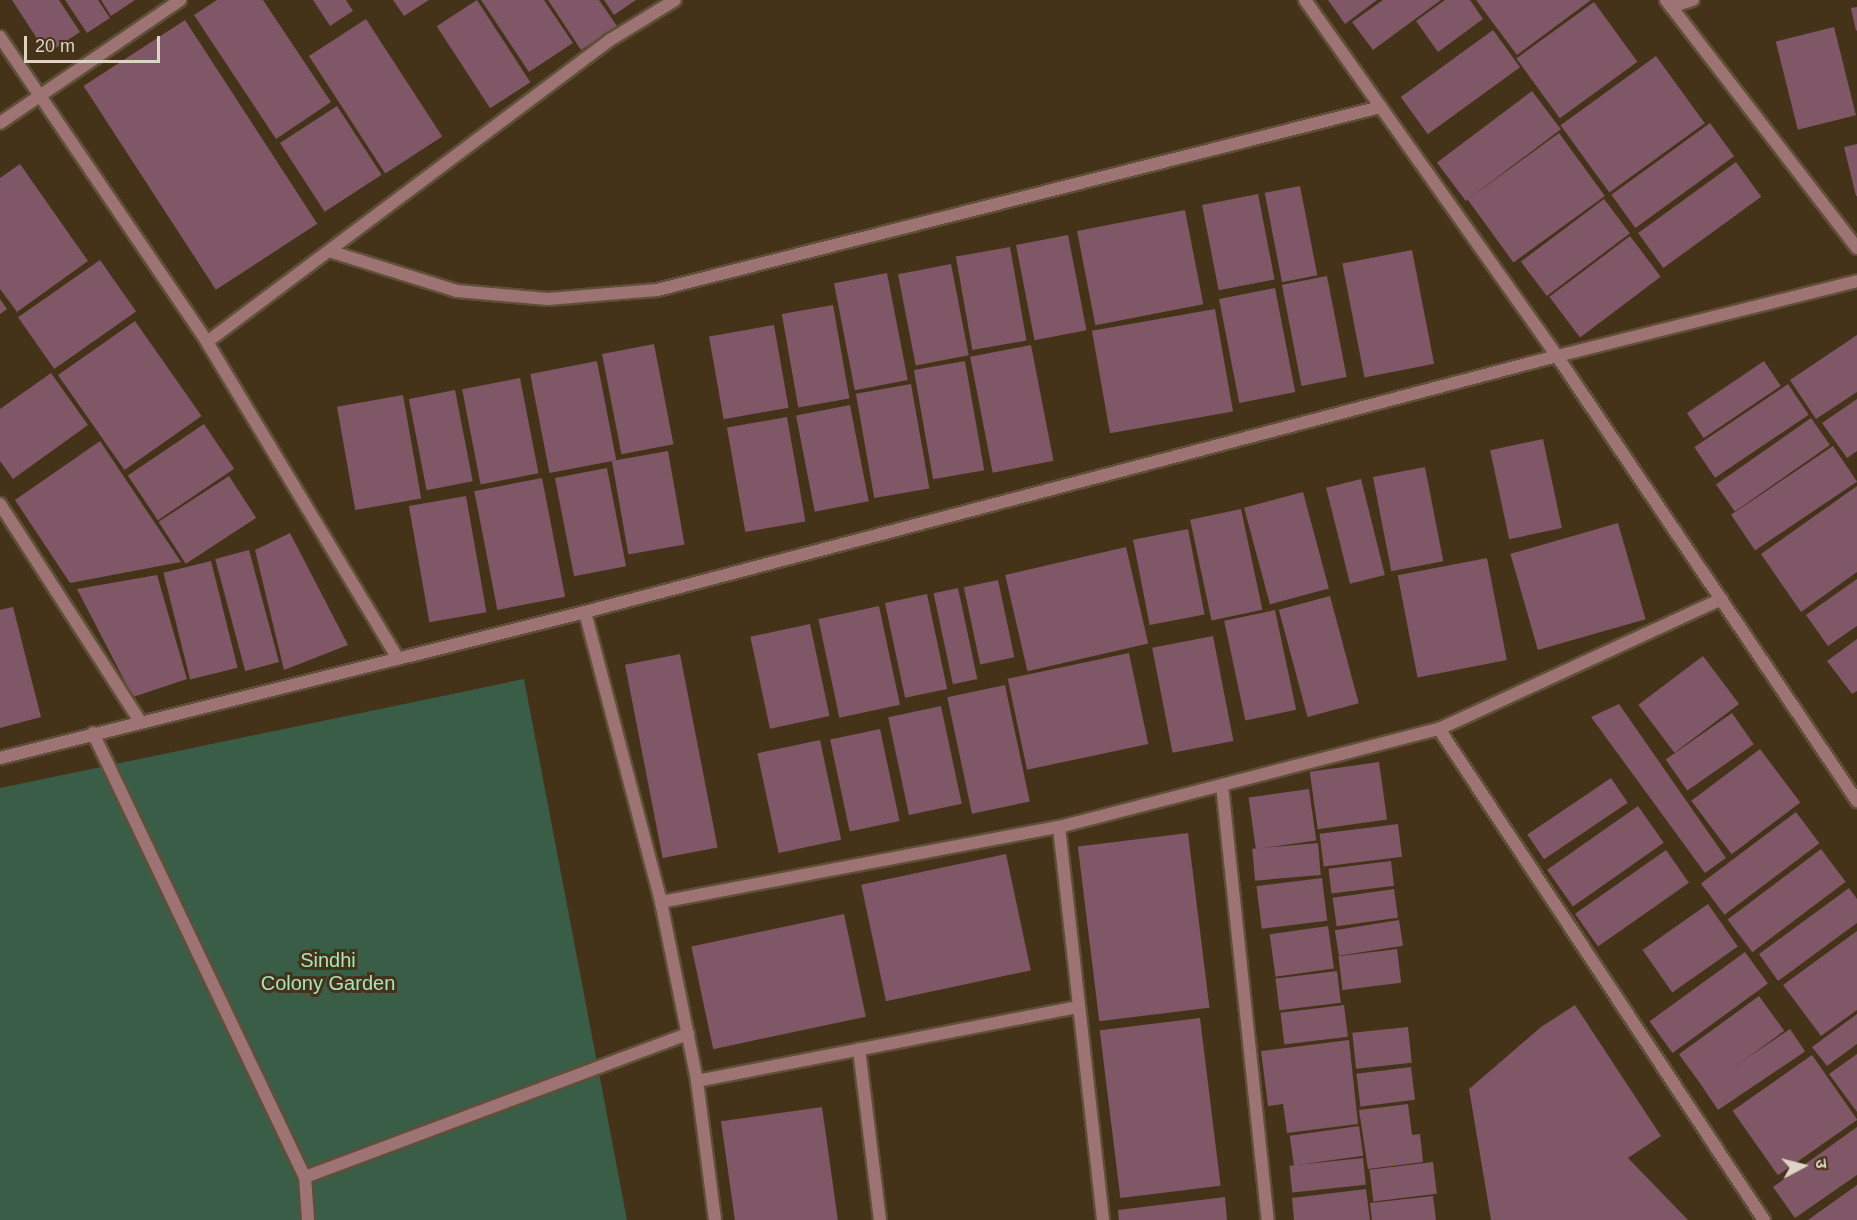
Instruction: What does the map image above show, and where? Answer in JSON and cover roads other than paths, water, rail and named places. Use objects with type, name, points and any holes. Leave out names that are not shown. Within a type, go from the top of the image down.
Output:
[{"type":"street","points":[[0,123],[180,0]]},
{"type":"street","points":[[207,342],[610,40],[675,0]]},
{"type":"street","points":[[1305,0],[1557,356],[1857,801]]},
{"type":"street","points":[[1669,3],[1693,0]]},
{"type":"street","points":[[1669,3],[1857,248]]},
{"type":"street","points":[[0,37],[42,95],[207,342],[398,659]]},
{"type":"street","points":[[328,251],[457,291],[548,299],[657,290],[1380,106]]},
{"type":"street","points":[[0,758],[139,720],[585,612],[1557,356],[1857,281]]},
{"type":"street","points":[[0,504],[139,720]]},
{"type":"street","points":[[661,902],[1059,827],[1439,729],[1721,599]]},
{"type":"street","points":[[585,612],[661,902],[697,1081],[715,1220]]},
{"type":"street","points":[[1439,729],[1764,1220]]},
{"type":"street","points":[[93,733],[305,1177],[308,1220]]},
{"type":"street","points":[[1222,785],[1268,1220]]},
{"type":"street","points":[[1059,827],[1103,1220]]},
{"type":"street","points":[[697,1081],[1078,1007]]},
{"type":"street","points":[[305,1177],[688,1034]]},
{"type":"street","points":[[859,1049],[880,1220]]},
{"type":"park label","name":"Sindhi Colony Garden","points":[[328,972]]}]
